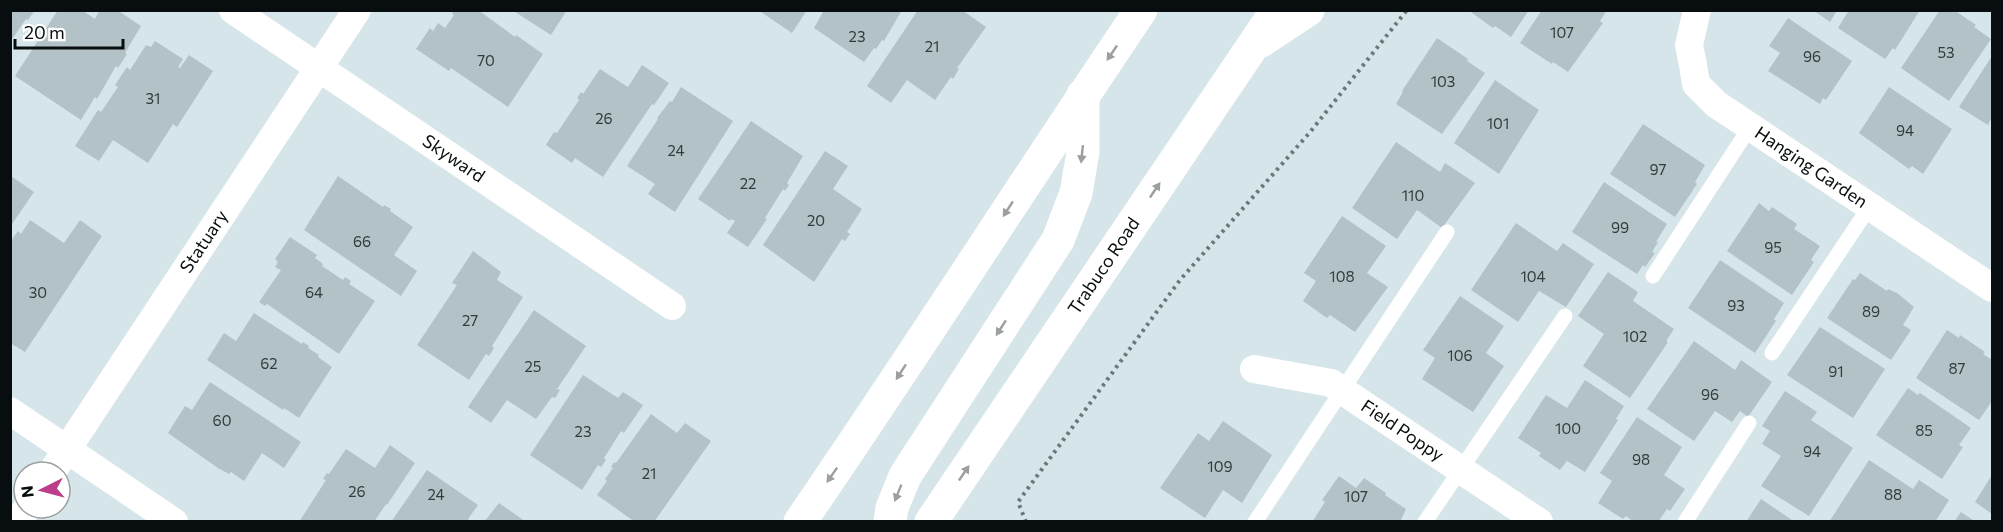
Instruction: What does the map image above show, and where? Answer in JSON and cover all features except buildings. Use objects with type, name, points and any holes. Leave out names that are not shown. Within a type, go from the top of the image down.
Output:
[{"type":"main road","points":[[800,522],[877,410],[1141,10]]},
{"type":"main road","name":"Trabuco Road","points":[[931,522],[1277,10]]},
{"type":"main road","points":[[1252,47],[1308,10]]},
{"type":"main road","points":[[890,522],[892,508],[905,476],[1058,240],[1076,194],[1083,152],[1083,95]]},
{"type":"street","name":"Skyward","points":[[233,10],[672,306]]},
{"type":"street","name":"Statuary","points":[[60,460],[357,10]]},
{"type":"street","name":"Hanging Garden","points":[[1697,10],[1689,45],[1696,84],[1716,104],[1870,206],[1988,276]]},
{"type":"street","name":"Field Poppy","points":[[1254,369],[1331,383],[1539,522]]},
{"type":"street","points":[[10,411],[58,460]]},
{"type":"street","points":[[72,468],[174,522]]},
{"type":"lane","points":[[1653,276],[1750,127]]},
{"type":"lane","points":[[1772,353],[1870,206]]},
{"type":"lane","points":[[1255,522],[1447,232]]},
{"type":"lane","points":[[1425,522],[1565,316]]},
{"type":"lane","points":[[1685,522],[1749,423]]},
{"type":"path","points":[[1026,522],[1018,502],[1180,280],[1311,131],[1407,10]]}]
